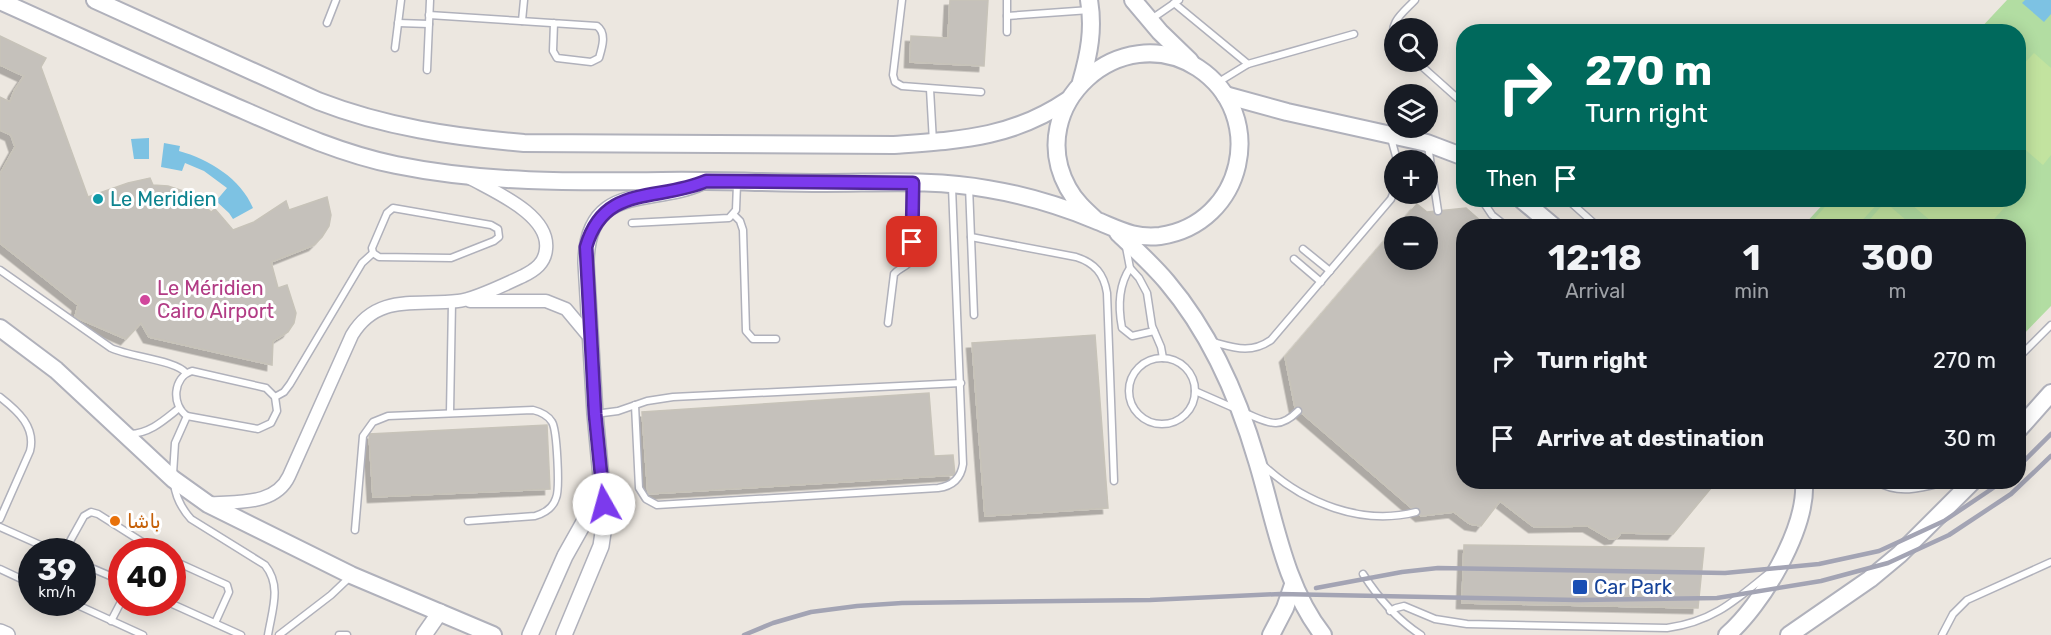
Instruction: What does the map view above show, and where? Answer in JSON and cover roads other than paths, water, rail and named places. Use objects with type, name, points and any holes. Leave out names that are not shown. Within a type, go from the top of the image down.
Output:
[{"type":"main road","points":[[95,0],[351,114],[471,139],[525,143],[894,145],[933,142],[1009,130],[1049,113],[1068,100]]},
{"type":"main road","points":[[0,1],[306,137],[394,165],[469,177],[596,182],[737,180],[960,184],[1014,194],[1096,220]]},
{"type":"main road","points":[[1081,82],[1090,53],[1092,31],[1090,5]]},
{"type":"main road","points":[[1120,235],[1157,237],[1197,224],[1213,211],[1226,194],[1235,176],[1240,155],[1240,134],[1234,114],[1221,89],[1197,68],[1141,8]]},
{"type":"main road","points":[[1197,68],[1174,57],[1149,54],[1124,57],[1101,67],[1081,82],[1068,100],[1060,121],[1057,143],[1059,165],[1067,187],[1079,205],[1096,220],[1120,235],[1168,282],[1209,341],[1226,373],[1241,412],[1293,585],[1314,624],[1323,635]]},
{"type":"main road","points":[[1221,89],[1287,112],[1384,133]]},
{"type":"main road","points":[[1406,138],[1456,154]]},
{"type":"main road","points":[[1530,207],[1545,219]]},
{"type":"main road","points":[[0,328],[56,370],[173,479],[208,504],[351,575],[493,635]]},
{"type":"main road","points":[[2026,421],[2051,393]]},
{"type":"main road","points":[[1727,635],[1751,610],[1780,563],[1802,508],[1803,489]]},
{"type":"main road","points":[[1789,635],[1870,579],[1914,541],[1965,489]]},
{"type":"main road","points":[[1271,635],[1285,608],[1293,585]]},
{"type":"street","points":[[456,301],[532,272],[544,259],[546,245],[541,226],[531,215],[469,177]]},
{"type":"street","points":[[564,635],[595,562],[604,533],[605,519],[595,414],[586,247],[590,233],[597,220],[625,199],[683,189],[706,181]]},
{"type":"street","points":[[208,504],[267,498],[280,491],[285,485],[352,334],[364,318],[373,312],[394,304],[546,301],[566,309],[591,339]]},
{"type":"street","points":[[530,635],[601,484]]},
{"type":"street","points":[[424,635],[440,612]]},
{"type":"street","points":[[0,632],[7,635]]},
{"type":"lane","points":[[327,23],[336,0]]},
{"type":"lane","points":[[395,48],[401,0]]},
{"type":"lane","points":[[427,70],[430,0]]},
{"type":"lane","points":[[522,21],[524,0]]},
{"type":"lane","points":[[902,0],[893,79],[902,86],[981,92]]},
{"type":"lane","points":[[1007,0],[1007,33]]},
{"type":"lane","points":[[1399,18],[1415,0]]},
{"type":"lane","points":[[1141,8],[1177,2],[1248,64]]},
{"type":"lane","points":[[1007,16],[1090,5]]},
{"type":"lane","points":[[429,15],[554,23],[600,28],[604,35],[599,58],[591,62],[557,58],[553,51],[554,23]]},
{"type":"lane","points":[[398,22],[429,24]]},
{"type":"lane","points":[[1221,89],[1248,64],[1354,34]]},
{"type":"lane","points":[[1429,72],[1456,97]]},
{"type":"lane","points":[[930,88],[933,142]]},
{"type":"lane","points":[[1427,143],[1438,211]]},
{"type":"lane","points":[[734,215],[737,204],[737,180]]},
{"type":"lane","points":[[888,323],[894,274],[908,265],[911,258],[913,183]]},
{"type":"lane","points":[[960,184],[971,237],[974,315]]},
{"type":"lane","points":[[635,405],[639,488],[646,499],[657,505],[938,488],[951,485],[962,470],[960,184]]},
{"type":"lane","points":[[1209,341],[1240,349],[1253,349],[1266,344],[1387,204]]},
{"type":"lane","points":[[1487,207],[1497,219]]},
{"type":"lane","points":[[1576,207],[1589,219]]},
{"type":"lane","points":[[393,208],[492,225],[499,232],[499,237],[494,242],[451,258],[379,257],[373,253],[372,248],[387,213],[393,208]]},
{"type":"lane","points":[[632,223],[724,219],[734,215]]},
{"type":"lane","points":[[734,215],[740,221],[743,230],[746,331],[753,339],[776,339]]},
{"type":"lane","points":[[1120,235],[1130,268],[1139,278],[1147,293],[1154,332],[1163,358]]},
{"type":"lane","points":[[971,237],[1076,257],[1086,260],[1101,273],[1107,293],[1114,481]]},
{"type":"lane","points":[[1303,249],[1330,271]]},
{"type":"lane","points":[[275,397],[284,392],[290,384],[362,263],[373,253]]},
{"type":"lane","points":[[1294,259],[1321,282]]},
{"type":"lane","points":[[1130,268],[1120,295],[1122,328],[1132,336],[1154,332]]},
{"type":"lane","points":[[0,270],[111,348],[127,355],[175,365],[186,373],[198,371],[266,388],[275,397],[277,411],[275,417],[265,427],[258,429],[187,416],[178,409],[176,399],[178,385],[186,373]]},
{"type":"lane","points":[[450,413],[456,301]]},
{"type":"lane","points":[[2026,350],[2051,325]]},
{"type":"lane","points":[[1163,358],[1186,368],[1191,375],[1195,391],[1192,405],[1182,417],[1176,421],[1161,424],[1153,423],[1140,415],[1131,402],[1129,394],[1136,372],[1148,362],[1163,358]]},
{"type":"lane","points":[[595,414],[618,411],[672,397],[961,383]]},
{"type":"lane","points":[[1195,391],[1241,412],[1278,424],[1286,421],[1298,411]]},
{"type":"lane","points":[[0,397],[25,420],[32,441],[30,451],[0,519]]},
{"type":"lane","points":[[123,434],[138,434],[156,427],[178,409]]},
{"type":"lane","points":[[355,530],[361,444],[367,428],[373,422],[388,416],[533,410],[548,416],[555,430],[558,492],[553,505],[536,516],[468,520]]},
{"type":"lane","points":[[187,416],[175,443],[173,479],[176,495],[181,508],[190,519],[265,565],[271,573],[275,592],[268,635]]},
{"type":"lane","points":[[1257,460],[1288,486],[1325,505],[1385,518],[1416,512]]},
{"type":"lane","points":[[1894,489],[1911,489]]},
{"type":"lane","points":[[72,538],[84,516],[91,512],[98,514],[131,538]]},
{"type":"lane","points":[[0,527],[25,538]]},
{"type":"lane","points":[[1942,635],[1953,614],[1967,600],[2051,562]]},
{"type":"lane","points":[[1390,611],[1404,606],[1435,619],[1467,624],[1676,627],[1701,621],[1729,606],[1780,563]]},
{"type":"lane","points":[[186,566],[227,585],[230,592],[215,623]]},
{"type":"lane","points":[[0,569],[18,577]]},
{"type":"lane","points":[[1363,574],[1375,594],[1390,611],[1421,635]]},
{"type":"lane","points":[[279,635],[331,595],[351,575]]},
{"type":"lane","points":[[186,610],[241,635]]},
{"type":"lane","points":[[96,614],[143,635]]},
{"type":"lane","points":[[111,621],[114,616]]},
{"type":"lane","points":[[339,635],[347,635]]},
{"type":"water","points":[[2025,0],[2051,0],[2051,14],[2044,22],[2022,3]]},
{"type":"water","points":[[149,138],[149,159],[134,159],[131,139]]},
{"type":"water","points":[[164,143],[180,146],[179,151],[202,159],[223,172],[241,188],[253,208],[233,219],[216,201],[227,188],[204,171],[185,163],[182,171],[161,167]]},
{"type":"railway","points":[[2026,459],[2051,434]]},
{"type":"railway","points":[[2026,480],[2051,456]]},
{"type":"railway","points":[[1316,588],[1402,572],[1438,568],[1725,573],[1819,564],[1879,551],[1944,521],[1992,489]]},
{"type":"railway","points":[[744,635],[773,623],[811,612],[902,603],[1150,600],[1280,594],[1578,600],[1717,598],[1821,581],[1888,563],[1949,535],[2016,489]]},
{"type":"place","name":"Le Meridien","points":[[98,199]]},
{"type":"place","name":"Le Méridien Cairo Airport","points":[[145,300]]},
{"type":"place","name":"باشا","points":[[115,521]]},
{"type":"place","name":"Car Park","points":[[1580,587]]}]
